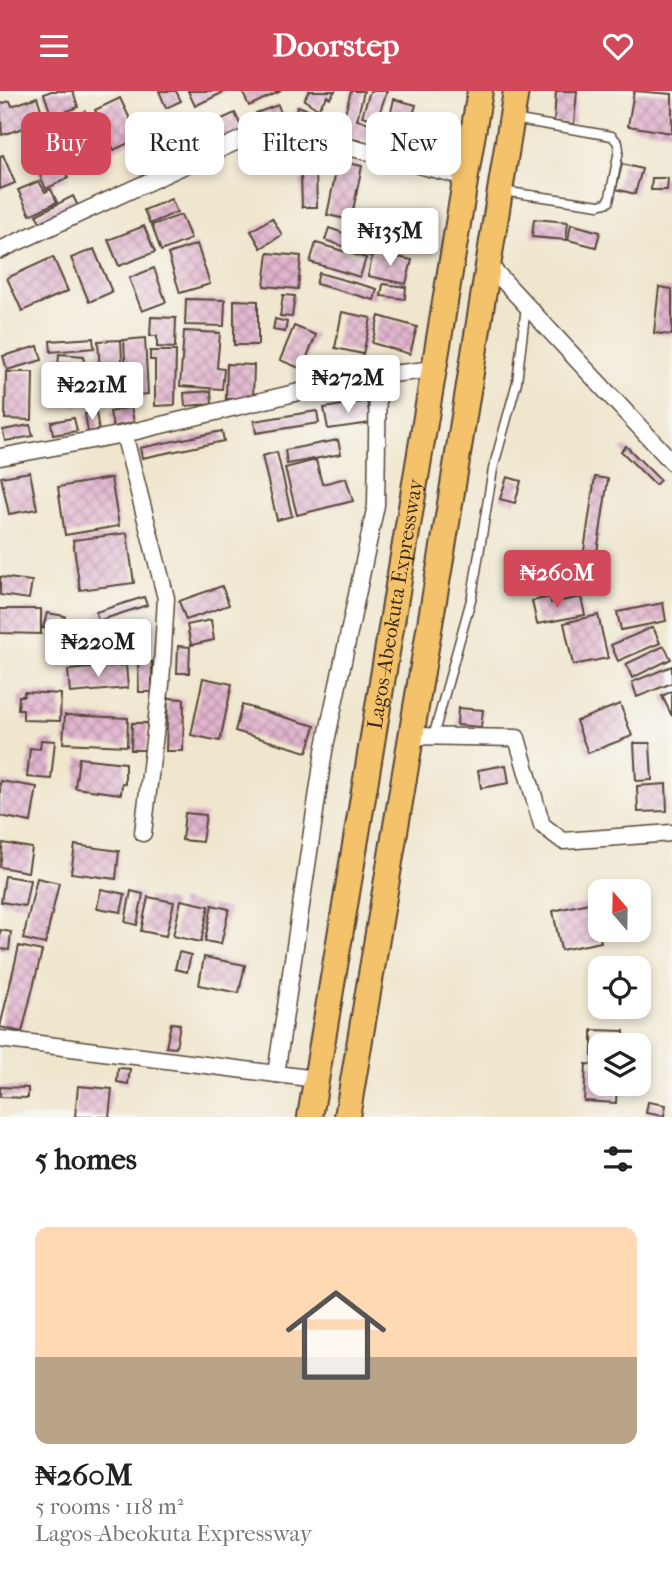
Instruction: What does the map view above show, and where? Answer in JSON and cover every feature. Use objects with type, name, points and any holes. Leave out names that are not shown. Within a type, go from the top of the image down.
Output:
[{"type":"highway","name":"Lagos-Abeokuta Expressway","points":[[310,1117],[480,91]]},
{"type":"highway","name":"Lagos-Abeokuta Expressway","points":[[347,1117],[423,736],[487,263],[516,91]]},
{"type":"street","points":[[0,250],[279,122],[292,123],[352,148],[465,177]]},
{"type":"street","points":[[487,263],[672,462]]},
{"type":"street","points":[[0,457],[124,434],[378,376],[435,369]]},
{"type":"street","points":[[276,1074],[324,751],[376,506],[378,376]]},
{"type":"street","points":[[124,434],[166,598],[161,684],[143,833]]},
{"type":"street","points":[[423,736],[517,738],[542,825],[563,841],[672,833]]},
{"type":"street","points":[[0,1039],[316,1079]]},
{"type":"lane","points":[[499,191],[599,205],[609,202],[612,193],[619,150],[618,143],[612,136],[511,118]]},
{"type":"lane","points":[[423,736],[472,596],[493,470],[517,382],[526,305]]},
{"type":"building","points":[[51,91],[73,91],[78,107],[65,112],[50,112],[44,94]]},
{"type":"building","points":[[159,91],[176,91],[181,101],[166,108]]},
{"type":"building","points":[[188,91],[226,91],[195,106]]},
{"type":"building","points":[[242,91],[281,91],[249,106]]},
{"type":"building","points":[[309,91],[335,91],[330,98],[327,96],[318,109],[304,100]]},
{"type":"building","points":[[351,91],[364,91],[357,120],[366,122],[366,142],[352,139],[352,112],[345,112]]},
{"type":"building","points":[[370,91],[387,91],[380,112],[366,112],[366,117],[362,116]]},
{"type":"building","points":[[556,91],[577,91],[574,124],[554,122]]},
{"type":"building","points":[[634,91],[672,94],[672,133],[628,126]]},
{"type":"building","points":[[37,97],[42,112],[21,112],[21,129],[2,135],[0,104],[10,101],[12,106]]},
{"type":"building","points":[[120,98],[127,112],[125,145],[114,150],[111,144],[111,112],[95,110]]},
{"type":"building","points":[[394,99],[416,105],[414,112],[391,112]]},
{"type":"building","points":[[278,105],[281,112],[259,112]]},
{"type":"building","points":[[298,106],[314,112],[295,112]]},
{"type":"building","points":[[235,113],[238,136],[224,142],[224,118]]},
{"type":"building","points":[[3,155],[15,183],[0,189],[0,156]]},
{"type":"building","points":[[352,164],[362,166],[351,220],[327,215],[335,175],[352,175]]},
{"type":"building","points":[[622,164],[642,169],[635,194],[616,189]]},
{"type":"building","points":[[40,175],[67,175],[68,178],[46,189]]},
{"type":"building","points":[[301,175],[316,175],[317,207],[302,207]]},
{"type":"building","points":[[652,178],[668,178],[667,190],[651,190]]},
{"type":"building","points":[[39,181],[45,192],[51,189],[57,202],[30,215],[18,190]]},
{"type":"building","points":[[73,196],[78,206],[42,225],[36,215]]},
{"type":"building","points":[[171,199],[177,212],[150,224],[144,210]]},
{"type":"building","points":[[181,215],[191,239],[161,251],[152,225]]},
{"type":"building","points":[[272,218],[282,235],[261,248],[251,231]]},
{"type":"building","points":[[534,219],[568,222],[566,240],[532,237]]},
{"type":"building","points":[[383,220],[413,224],[409,247],[379,243]]},
{"type":"building","points":[[571,224],[600,232],[596,247],[568,240]]},
{"type":"building","points":[[144,226],[155,252],[119,266],[108,240]]},
{"type":"building","points":[[329,228],[375,244],[370,256],[325,240]]},
{"type":"building","points":[[316,243],[366,258],[360,277],[310,262]]},
{"type":"building","points":[[197,244],[210,284],[180,293],[168,254]]},
{"type":"building","points":[[94,249],[112,292],[89,302],[71,258]]},
{"type":"building","points":[[373,252],[412,260],[406,284],[368,276]]},
{"type":"building","points":[[268,253],[301,256],[298,289],[264,286]]},
{"type":"building","points":[[53,257],[68,291],[22,311],[7,278]]},
{"type":"building","points":[[154,268],[166,302],[142,311],[129,278]]},
{"type":"building","points":[[319,273],[377,289],[374,300],[316,284]]},
{"type":"building","points":[[383,284],[406,287],[405,299],[381,296]]},
{"type":"building","points":[[659,287],[672,289],[672,335],[654,333]]},
{"type":"building","points":[[283,295],[295,296],[292,317],[280,316]]},
{"type":"building","points":[[186,299],[225,300],[224,326],[185,325]]},
{"type":"building","points":[[234,300],[258,301],[258,345],[234,345]]},
{"type":"building","points":[[342,312],[371,318],[363,354],[335,348]]},
{"type":"building","points":[[379,316],[417,327],[410,354],[372,343]]},
{"type":"building","points":[[151,317],[176,318],[175,348],[157,347],[157,336],[150,336]]},
{"type":"building","points":[[275,319],[287,322],[285,332],[273,330]]},
{"type":"building","points":[[294,326],[316,335],[302,369],[280,360]]},
{"type":"building","points":[[184,331],[220,333],[217,368],[224,369],[222,389],[180,386]]},
{"type":"building","points":[[93,338],[94,348],[51,352],[50,341]]},
{"type":"building","points":[[145,338],[148,394],[127,396],[124,340]]},
{"type":"building","points":[[121,340],[124,400],[102,401],[98,341]]},
{"type":"building","points":[[38,346],[42,360],[7,370],[3,356]]},
{"type":"building","points":[[150,351],[176,351],[175,405],[155,406],[155,360],[150,360]]},
{"type":"building","points":[[59,354],[84,356],[80,406],[55,405]]},
{"type":"building","points":[[227,364],[254,365],[253,399],[226,399]]},
{"type":"building","points":[[6,372],[33,372],[32,420],[5,419]]},
{"type":"building","points":[[211,391],[212,404],[185,406],[184,393]]},
{"type":"building","points":[[367,401],[371,423],[328,429],[324,408]]},
{"type":"building","points":[[131,407],[134,422],[113,427],[110,412]]},
{"type":"building","points":[[317,411],[319,423],[256,433],[254,421]]},
{"type":"building","points":[[96,412],[99,431],[88,432],[85,414]]},
{"type":"building","points":[[74,418],[77,431],[53,435],[51,422]]},
{"type":"building","points":[[30,425],[33,436],[5,441],[3,430]]},
{"type":"building","points":[[222,431],[224,441],[142,458],[140,448]]},
{"type":"building","points":[[338,440],[341,454],[287,464],[285,450]]},
{"type":"building","points":[[626,446],[660,480],[655,485],[621,451]]},
{"type":"building","points":[[277,452],[292,516],[277,520],[262,456]]},
{"type":"building","points":[[316,460],[322,484],[346,478],[353,501],[297,515],[285,468]]},
{"type":"building","points":[[30,472],[37,509],[9,514],[1,477]]},
{"type":"building","points":[[507,477],[521,481],[515,503],[500,499]]},
{"type":"building","points":[[595,477],[608,479],[592,586],[579,584]]},
{"type":"building","points":[[111,478],[119,526],[65,535],[58,487]]},
{"type":"building","points":[[127,533],[134,583],[80,590],[73,540]]},
{"type":"building","points":[[0,577],[32,581],[29,599],[0,595]]},
{"type":"building","points":[[222,586],[229,605],[186,620],[179,601]]},
{"type":"building","points":[[144,597],[147,605],[98,621],[96,612]]},
{"type":"building","points":[[550,597],[551,603],[581,597],[585,615],[537,624],[532,601]]},
{"type":"building","points":[[663,603],[666,621],[621,630],[617,612]]},
{"type":"building","points":[[0,609],[41,609],[41,634],[0,633]]},
{"type":"building","points":[[47,613],[65,616],[61,632],[43,628]]},
{"type":"building","points":[[598,615],[608,658],[573,665],[564,623]]},
{"type":"building","points":[[211,620],[214,640],[191,645],[187,625]]},
{"type":"building","points":[[138,622],[142,655],[119,658],[115,624]]},
{"type":"building","points":[[653,627],[660,643],[618,661],[611,645]]},
{"type":"building","points":[[51,635],[80,637],[79,645],[51,644]]},
{"type":"building","points":[[178,646],[190,647],[189,673],[177,673]]},
{"type":"building","points":[[664,646],[671,659],[632,678],[626,664]]},
{"type":"building","points":[[138,662],[152,662],[152,692],[139,692]]},
{"type":"building","points":[[126,665],[128,688],[70,693],[68,670]]},
{"type":"building","points":[[672,666],[672,683],[637,697],[632,682]]},
{"type":"building","points":[[203,678],[232,684],[220,741],[191,735]]},
{"type":"building","points":[[672,691],[672,716],[662,696]]},
{"type":"building","points":[[24,692],[61,694],[60,721],[23,720],[23,709],[18,709],[19,696],[24,696]]},
{"type":"building","points":[[168,698],[184,699],[183,751],[166,751]]},
{"type":"building","points":[[620,704],[632,736],[588,753],[576,721]]},
{"type":"building","points":[[242,705],[315,726],[307,752],[235,731]]},
{"type":"building","points":[[458,708],[483,710],[481,727],[457,725]]},
{"type":"building","points":[[65,715],[128,718],[127,746],[63,743]]},
{"type":"building","points":[[132,723],[147,723],[147,750],[131,750]]},
{"type":"building","points":[[41,740],[55,741],[51,779],[27,777],[30,748],[40,749]]},
{"type":"building","points":[[634,743],[650,743],[652,780],[636,781]]},
{"type":"building","points":[[79,758],[125,763],[125,784],[122,783],[121,794],[75,788]]},
{"type":"building","points":[[506,765],[509,783],[481,788],[478,770]]},
{"type":"building","points":[[0,781],[37,787],[31,822],[0,816]]},
{"type":"building","points":[[666,784],[667,811],[638,812],[637,786]]},
{"type":"building","points":[[185,813],[206,815],[202,842],[182,840]]},
{"type":"building","points":[[3,843],[32,848],[28,872],[0,867]]},
{"type":"building","points":[[75,845],[119,851],[116,879],[71,873]]},
{"type":"building","points":[[5,876],[30,880],[25,906],[1,902]]},
{"type":"building","points":[[37,878],[59,883],[45,944],[23,939]]},
{"type":"building","points":[[101,889],[125,894],[121,912],[97,908]]},
{"type":"building","points":[[131,891],[143,894],[137,925],[125,922]]},
{"type":"building","points":[[148,897],[174,902],[166,936],[141,931]]},
{"type":"building","points":[[181,900],[209,906],[201,942],[173,936]]},
{"type":"building","points":[[588,903],[588,942],[601,942],[561,950],[553,911]]},
{"type":"building","points":[[212,905],[229,909],[221,944],[205,941]]},
{"type":"building","points":[[0,930],[11,932],[9,950],[0,949]]},
{"type":"building","points":[[19,946],[42,951],[22,1032],[0,1027]]},
{"type":"building","points":[[179,952],[191,955],[187,972],[175,969]]},
{"type":"building","points":[[204,957],[245,965],[239,993],[199,985]]},
{"type":"building","points":[[171,1023],[180,1024],[176,1048],[166,1047]]},
{"type":"building","points":[[592,1030],[624,1031],[624,1033],[592,1033]]},
{"type":"building","points":[[588,1064],[588,1096],[616,1096],[616,1103],[584,1101]]},
{"type":"building","points":[[118,1068],[130,1069],[128,1084],[117,1082]]},
{"type":"building","points":[[78,1086],[112,1089],[109,1117],[75,1117]]},
{"type":"building","points":[[0,1087],[28,1088],[28,1098],[0,1097]]},
{"type":"building","points":[[648,1102],[666,1105],[664,1116],[646,1113]]}]
